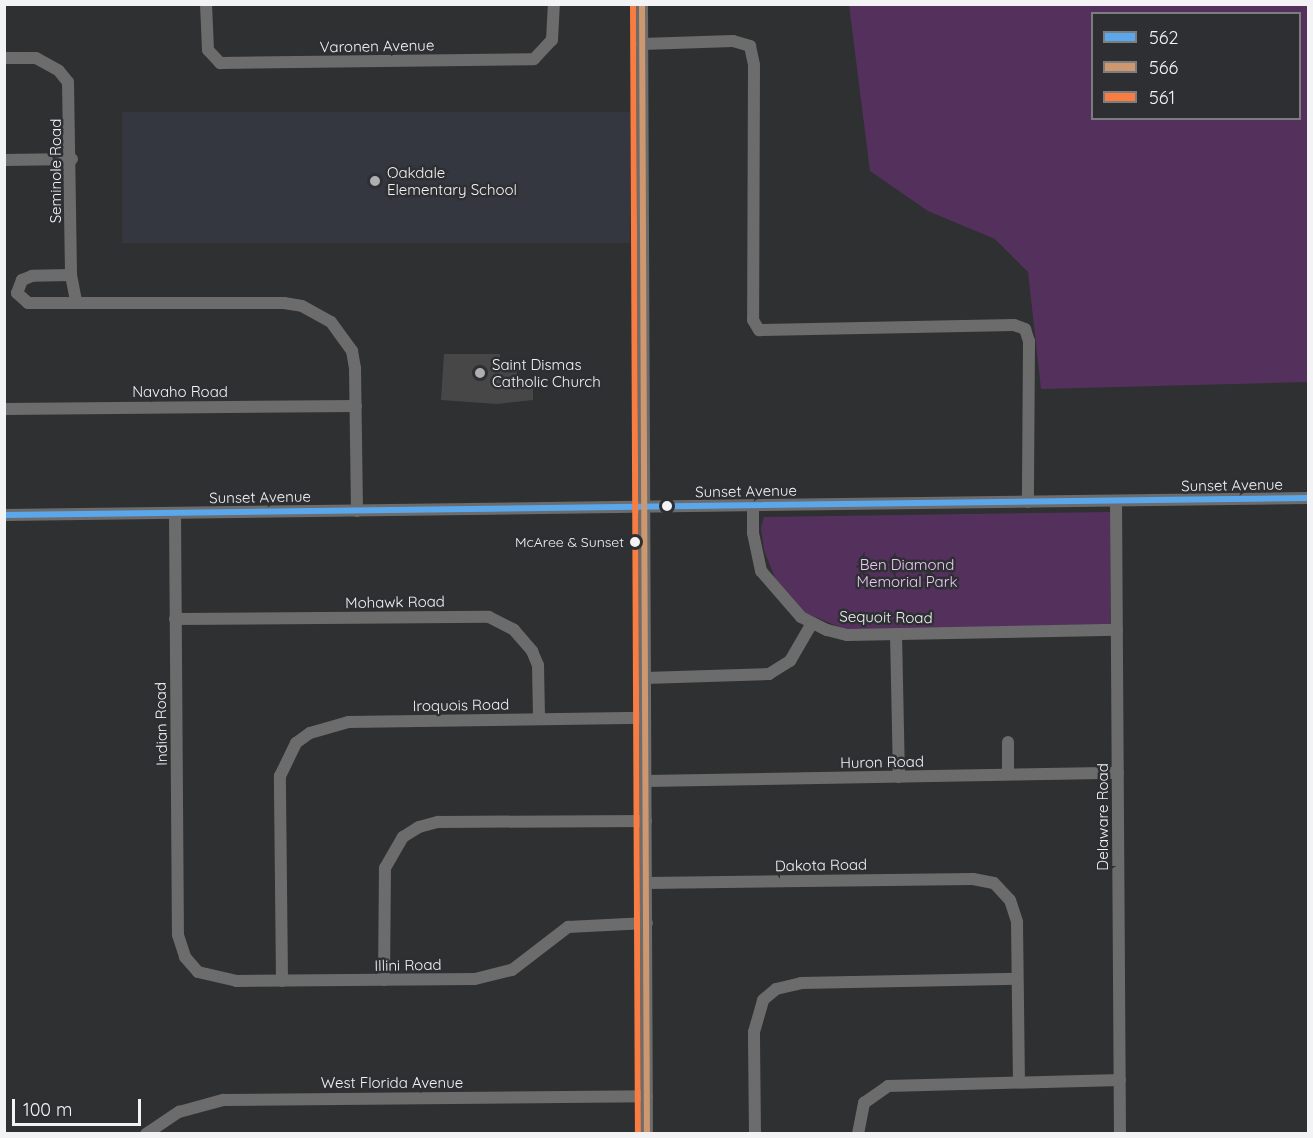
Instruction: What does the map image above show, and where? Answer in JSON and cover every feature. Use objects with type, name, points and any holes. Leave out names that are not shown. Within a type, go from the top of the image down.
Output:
[{"type":"street","name":"Varonen Avenue","points":[[206,4],[208,50],[220,63],[534,59],[552,40],[554,4]]},
{"type":"street","points":[[642,4],[647,1134]]},
{"type":"street","points":[[642,44],[743,42],[753,53],[753,320],[759,330],[1021,327],[1029,341],[1028,502]]},
{"type":"street","name":"Seminole Road","points":[[4,58],[36,58],[59,70],[68,82],[72,159],[71,275],[76,301]]},
{"type":"street","points":[[4,160],[72,159]]},
{"type":"street","points":[[71,275],[33,276],[22,280],[17,293],[28,303],[76,301],[284,303],[302,306],[331,322],[352,351],[356,406],[357,511]]},
{"type":"street","name":"Navaho Road","points":[[4,409],[356,406]]},
{"type":"street","name":"Sunset Avenue","points":[[4,515],[1308,498]]},
{"type":"street","name":"Delaware Road","points":[[1116,501],[1120,1134]]},
{"type":"street","name":"Sequoit Road","points":[[753,506],[753,533],[761,571],[785,602],[812,623],[848,635],[1117,630]]},
{"type":"street","name":"Indian Road","points":[[175,513],[178,935]]},
{"type":"street","name":"Mohawk Road","points":[[175,619],[489,617],[514,630],[532,651],[538,665],[539,719]]},
{"type":"street","points":[[645,678],[769,674],[790,661],[812,623]]},
{"type":"street","points":[[896,634],[899,777]]},
{"type":"street","name":"Iroquois Road","points":[[282,981],[280,776],[288,754],[310,733],[328,724],[645,718]]},
{"type":"street","points":[[1008,741],[1008,774]]},
{"type":"street","name":"Huron Road","points":[[646,781],[1118,773]]},
{"type":"street","points":[[384,980],[385,868],[403,837],[438,822],[646,821]]},
{"type":"street","name":"Dakota Road","points":[[647,883],[973,879],[994,884],[1015,910],[1017,979]]},
{"type":"street","name":"Illini Road","points":[[178,935],[185,957],[207,977],[282,981],[384,980],[492,977],[512,970],[568,927],[647,923]]},
{"type":"street","points":[[755,1134],[753,1032],[763,1000],[776,989],[801,983],[1017,979],[1019,1082]]},
{"type":"street","points":[[858,1134],[861,1111],[875,1094],[904,1083],[1120,1080]]},
{"type":"street","name":"West Florida Avenue","points":[[146,1134],[178,1112],[223,1100],[647,1096]]},
{"type":"shaded area","name":"Oakdale Elementary School","points":[[122,112],[630,112],[630,243],[122,243]]},
{"type":"green space","points":[[849,5],[1308,5],[1308,382],[1041,389],[1028,272],[995,239],[928,211],[870,171]]},
{"type":"green space","name":"Ben Diamond Memorial Park","points":[[1110,512],[1110,626],[847,630],[803,612],[777,583],[764,550],[761,528],[764,517]]},
{"type":"building","name":"Saint Dismas Catholic Church","points":[[444,354],[500,354],[500,363],[517,364],[517,383],[533,383],[533,400],[497,404],[441,400]]},
{"type":"transit line","name":"561","points":[[633,4],[638,1134]]},
{"type":"transit line","name":"566","points":[[642,4],[647,1134]]},
{"type":"transit line","name":"562","points":[[4,515],[1308,498]]},
{"type":"place","name":"Oakdale Elementary School","points":[[375,181]]},
{"type":"place","name":"Saint Dismas Catholic Church","points":[[480,373]]},
{"type":"place","name":"McAree & Sunset","points":[[635,542]]}]
